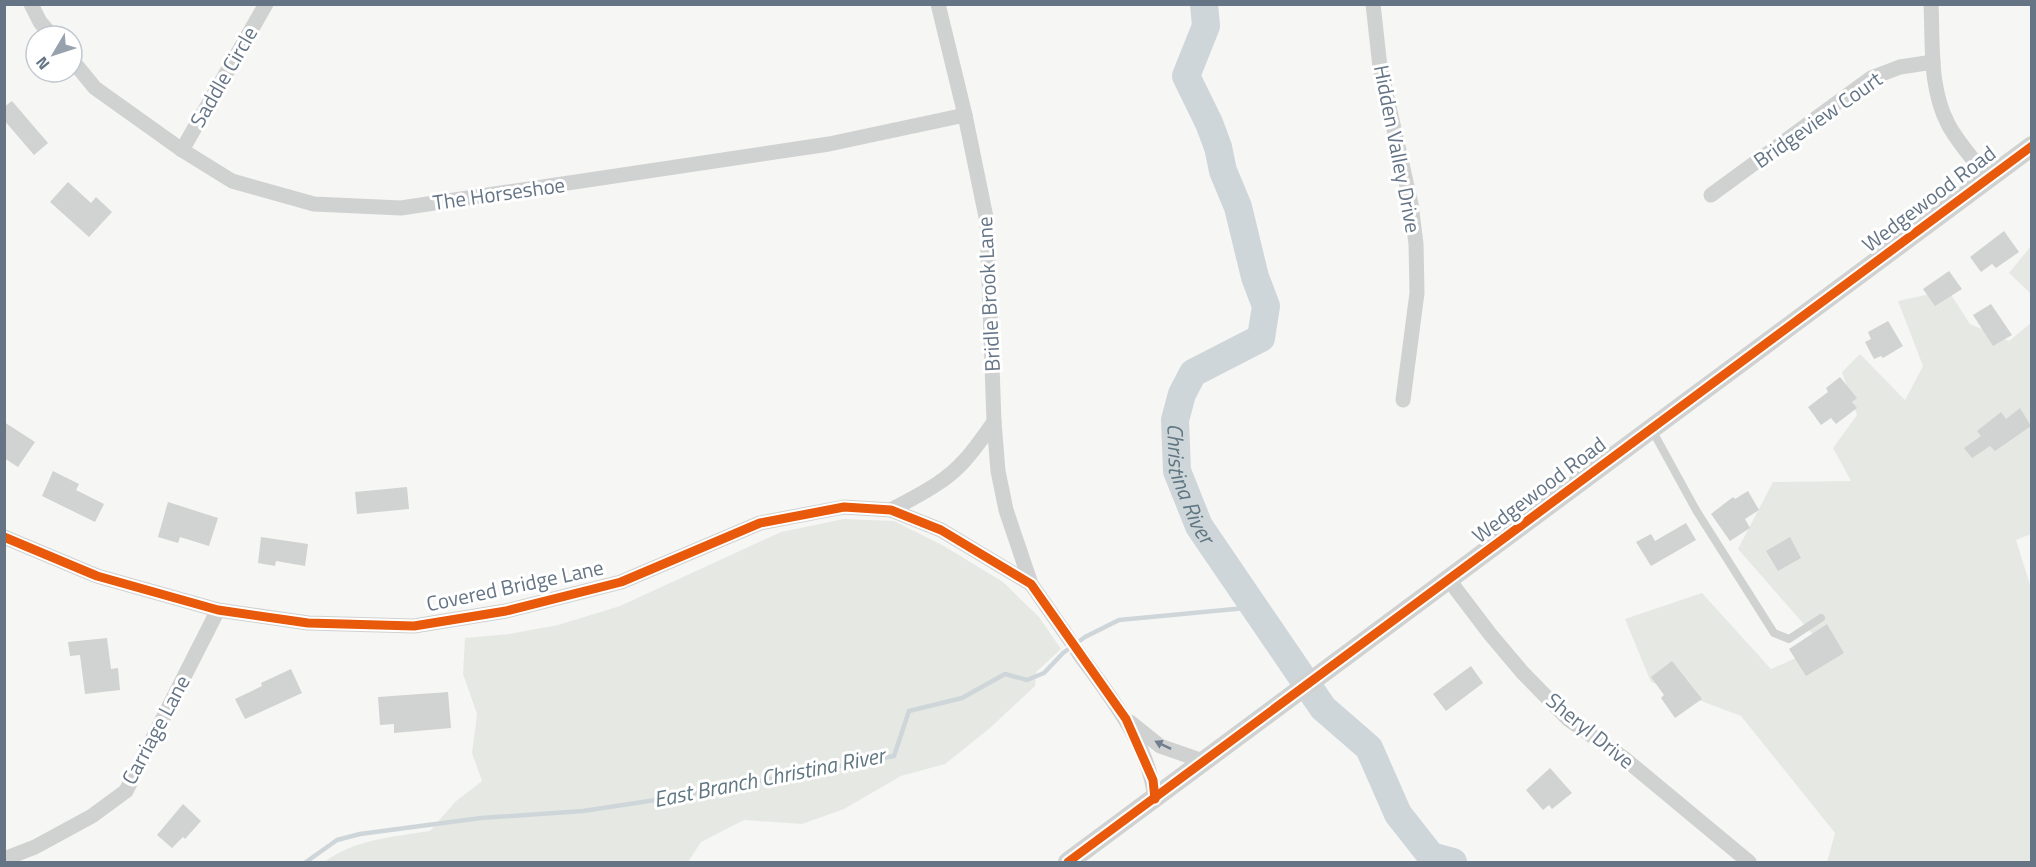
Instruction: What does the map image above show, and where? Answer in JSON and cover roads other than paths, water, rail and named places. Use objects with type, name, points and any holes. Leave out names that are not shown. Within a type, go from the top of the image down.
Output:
[{"type":"street","points":[[31,4],[42,24]]},
{"type":"street","name":"Saddle Circle","points":[[182,150],[266,4]]},
{"type":"street","name":"Bridle Brook Lane","points":[[938,4],[965,115],[987,222],[994,422],[998,471],[1006,510],[1031,584]]},
{"type":"street","name":"Hidden Valley Drive","points":[[1373,4],[1380,67],[1411,204],[1416,243],[1417,293],[1403,400]]},
{"type":"street","points":[[1931,4],[1935,90],[1941,109],[1949,127],[1987,177]]},
{"type":"street","name":"Bridgeview Court","points":[[1711,195],[1871,78],[1900,67],[1933,62]]},
{"type":"street","name":"The Horseshoe","points":[[84,75],[95,88],[182,150],[232,181],[314,204],[401,208],[829,144],[965,115]]},
{"type":"street","name":"Wedgewood Road","points":[[1068,862],[1206,762],[2031,146]]},
{"type":"street","points":[[891,510],[929,490],[946,477],[964,461],[994,422]]},
{"type":"street","name":"Covered Bridge Lane","points":[[4,537],[97,576],[218,610],[308,623],[414,626],[506,610],[621,582],[760,523],[844,507],[891,510],[941,530],[1031,584],[1063,630]]},
{"type":"street","name":"Sheryl Drive","points":[[1449,580],[1502,650],[1568,719],[1626,759],[1749,862]]},
{"type":"street","name":"Carriage Lane","points":[[4,859],[35,847],[92,816],[126,791],[218,610]]},
{"type":"street","points":[[1080,655],[1126,719],[1153,780],[1155,799]]},
{"type":"street","points":[[1126,719],[1160,746],[1206,762]]},
{"type":"lane","points":[[1652,429],[1696,510],[1774,633],[1788,639],[1821,618]]},
{"type":"waterway","name":"Christina River","points":[[1204,4],[1206,26],[1186,76],[1218,147],[1223,171],[1238,207],[1255,277],[1266,306],[1261,338],[1193,373],[1182,394],[1175,420],[1177,471],[1199,526],[1323,708],[1369,748],[1398,814],[1431,856],[1453,862]]},
{"type":"waterway","name":"East Branch Christina River","points":[[306,862],[337,840],[360,834],[481,818],[583,811],[669,798],[894,756],[909,711],[962,698],[1005,674],[1027,680],[1044,673],[1063,653],[1085,637],[1119,620],[1256,607]]},
{"type":"tunnel","points":[[1063,630],[1080,655]]}]
